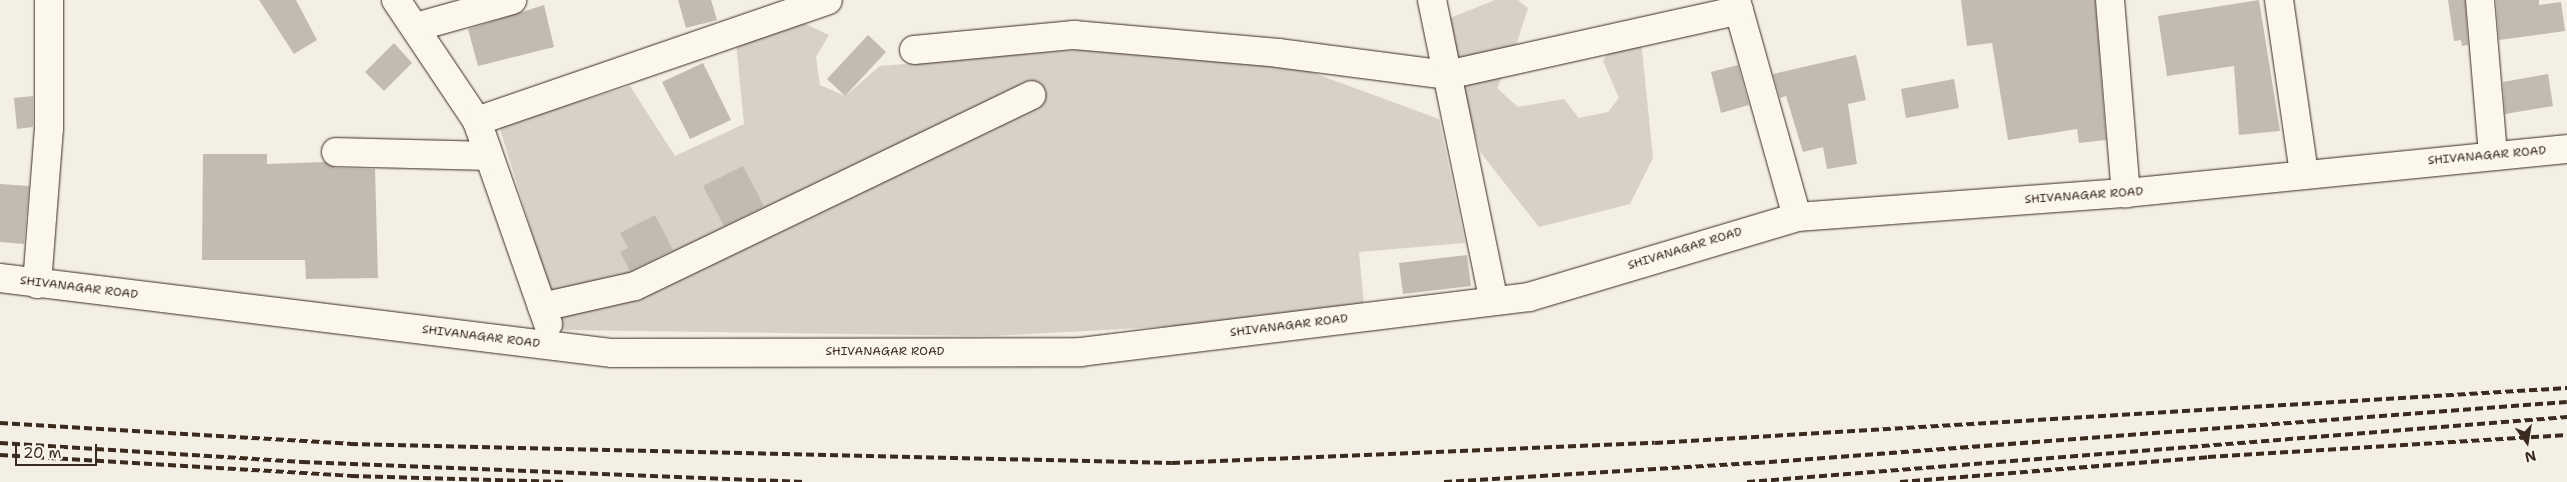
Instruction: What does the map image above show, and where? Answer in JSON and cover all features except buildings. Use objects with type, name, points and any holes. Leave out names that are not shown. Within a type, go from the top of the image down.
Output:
[{"type":"street","points":[[36,284],[48,129],[49,0]]},
{"type":"street","points":[[396,0],[477,120],[487,156],[555,346]]},
{"type":"street","points":[[416,27],[512,0]]},
{"type":"street","points":[[477,120],[828,0]]},
{"type":"street","points":[[1432,0],[1494,301]]},
{"type":"street","points":[[2110,0],[2126,193]]},
{"type":"street","points":[[2279,0],[2304,174]]},
{"type":"street","points":[[2480,0],[2493,155]]},
{"type":"street","points":[[914,50],[1074,35],[1278,53],[1447,75],[1738,5],[1797,217]]},
{"type":"street","points":[[542,307],[635,286],[1031,96]]},
{"type":"street","name":"SHIVANAGAR ROAD","points":[[0,278],[36,284],[612,353],[1081,352],[1528,297],[1797,217],[2126,193],[2567,149]]},
{"type":"street","points":[[336,152],[487,156]]},
{"type":"shaded area","points":[[1495,0],[1518,0],[1528,8],[1513,55],[1497,88],[1518,107],[1564,99],[1579,118],[1608,112],[1619,98],[1603,61],[1619,37],[1641,40],[1653,158],[1630,204],[1539,227],[1481,153],[1465,103],[1450,18]]},
{"type":"shaded area","points":[[801,22],[829,35],[816,57],[820,85],[845,96],[880,66],[1109,47],[1292,65],[1439,119],[1465,243],[1359,252],[1364,305],[1199,325],[991,336],[562,330],[499,126],[630,86],[675,156],[744,124],[736,43]]},
{"type":"railway","points":[[0,423],[350,444],[1172,463],[1655,443],[2567,388]]},
{"type":"railway","points":[[1444,482],[1757,463],[2567,402]]},
{"type":"railway","points":[[1747,482],[2567,417]]},
{"type":"railway","points":[[1900,482],[2208,457],[2567,435]]},
{"type":"railway","points":[[0,443],[302,462],[805,482]]},
{"type":"railway","points":[[0,455],[351,476],[567,482]]}]
